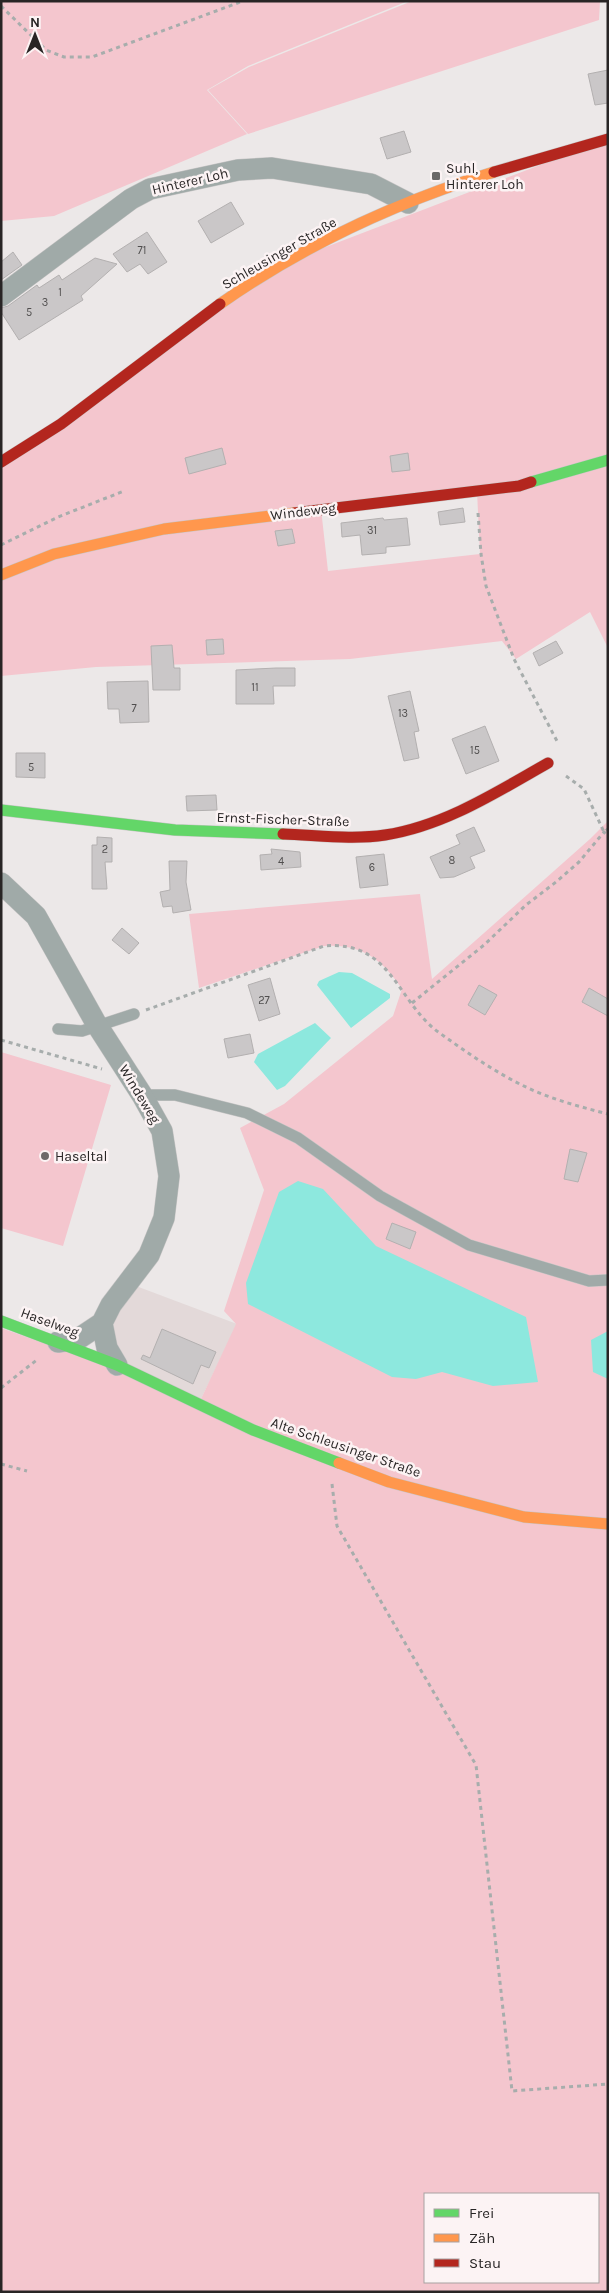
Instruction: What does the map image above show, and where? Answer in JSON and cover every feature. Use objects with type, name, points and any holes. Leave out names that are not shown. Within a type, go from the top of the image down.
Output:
[{"type":"street","name":"Schleusinger Straße","points":[[1,462],[66,419],[232,295],[308,251],[408,203],[500,171],[608,139]]},
{"type":"street","name":"Hinterer Loh","points":[[1,296],[131,199],[150,189],[238,170],[272,168],[370,184],[408,203]]},
{"type":"street","name":"Windeweg","points":[[1,575],[54,554],[164,529],[519,486],[608,460]]},
{"type":"street","name":"Ernst-Fischer-Straße","points":[[1,810],[175,830],[350,836],[384,835],[414,829],[475,804],[548,763]]},
{"type":"street","name":"Windeweg","points":[[1,883],[36,916],[97,1025],[142,1095],[162,1131],[169,1176],[164,1218],[149,1255],[111,1305],[102,1324]]},
{"type":"street","name":"Haselweg","points":[[1,1320],[88,1352]]},
{"type":"street","points":[[58,1342],[78,1339],[102,1324],[107,1348],[118,1365]]},
{"type":"street","name":"Alte Schleusinger Straße","points":[[88,1352],[253,1430],[389,1482],[524,1517],[608,1524]]},
{"type":"lane","points":[[58,1029],[82,1031],[134,1014]]},
{"type":"lane","points":[[142,1095],[175,1095],[247,1113],[298,1138],[380,1196],[469,1245],[589,1281],[608,1280]]},
{"type":"path","points":[[1,6],[46,50],[64,57],[92,57],[243,1]]},
{"type":"path","points":[[476,490],[481,554],[486,586],[514,659],[561,749],[548,763],[584,789],[608,837]]},
{"type":"path","points":[[1,546],[58,517],[124,491]]},
{"type":"path","points":[[412,1003],[484,945],[526,905],[579,862],[606,831]]},
{"type":"path","points":[[134,1014],[324,946],[342,945],[357,948],[374,958],[392,974],[421,1017],[439,1033],[484,1064],[528,1088],[568,1103],[608,1114]]},
{"type":"path","points":[[1,1040],[106,1070]]},
{"type":"path","points":[[1,1388],[58,1342]]},
{"type":"path","points":[[328,1459],[337,1526],[476,1764],[512,2091],[608,2084]]},
{"type":"path","points":[[1,1464],[27,1471]]},
{"type":"shaded area","points":[[1,1],[408,1],[248,66],[207,90],[247,134],[54,216],[1,221]]},
{"type":"shaded area","points":[[412,1],[600,1],[599,20],[248,134],[208,90],[249,67]]},
{"type":"shaded area","points":[[608,139],[608,648],[590,612],[516,659],[502,641],[350,659],[96,667],[1,676],[1,462],[292,260]],"holes":[[[477,491],[480,554],[328,571],[321,509]]]},
{"type":"shaded area","points":[[608,821],[608,2292],[1,2292],[1,1328],[201,1399],[236,1324],[224,1311],[264,1190],[240,1128],[284,1104],[393,1016],[402,989],[387,969],[378,961],[360,950],[349,947],[324,946],[199,988],[189,914],[420,894],[432,979]]},
{"type":"shaded area","name":"Haseltal","points":[[1,1052],[111,1085],[63,1246],[1,1228]]},
{"type":"shaded area","points":[[136,1286],[237,1324],[200,1401],[128,1367],[109,1330],[112,1318]]},
{"type":"water","points":[[339,972],[352,973],[390,994],[390,998],[351,1028],[317,985],[319,981]]},
{"type":"water","points":[[315,1023],[331,1038],[285,1086],[277,1090],[254,1062],[258,1054]]},
{"type":"water","points":[[298,1181],[323,1189],[376,1246],[526,1317],[538,1382],[493,1386],[442,1372],[416,1379],[392,1377],[248,1304],[246,1283],[279,1192]]},
{"type":"water","points":[[608,1331],[608,1379],[593,1372],[591,1340]]},
{"type":"building","points":[[608,70],[608,103],[595,105],[588,74]]},
{"type":"building","points":[[404,131],[411,152],[387,159],[380,138]]},
{"type":"building","points":[[231,202],[244,224],[211,243],[198,221]]},
{"type":"building","points":[[147,232],[167,262],[148,274],[140,264],[127,272],[113,254]]},
{"type":"building","points":[[13,252],[22,265],[1,280],[1,262]]},
{"type":"building","points":[[95,258],[117,264],[81,296],[83,300],[19,340],[1,312],[1,308],[8,306],[37,285],[39,288],[59,275],[62,280]]},
{"type":"building","points":[[222,448],[226,464],[189,474],[185,458]]},
{"type":"building","points":[[408,453],[410,470],[392,472],[390,456]]},
{"type":"building","points":[[463,508],[465,522],[440,525],[438,512]]},
{"type":"building","points":[[383,518],[384,520],[407,518],[410,545],[386,547],[386,553],[362,555],[360,535],[342,537],[341,523]]},
{"type":"building","points":[[292,529],[295,543],[278,546],[275,531]]},
{"type":"building","points":[[223,639],[224,654],[207,655],[206,640]]},
{"type":"building","points":[[556,641],[563,653],[539,666],[533,653]]},
{"type":"building","points":[[172,645],[174,668],[180,668],[180,690],[153,690],[151,646]]},
{"type":"building","points":[[295,668],[295,686],[273,686],[274,704],[236,704],[236,670]]},
{"type":"building","points":[[148,681],[149,722],[120,723],[119,709],[108,709],[107,682]]},
{"type":"building","points":[[410,691],[419,731],[414,732],[419,758],[404,761],[388,696]]},
{"type":"building","points":[[485,726],[499,761],[466,774],[452,739]]},
{"type":"building","points":[[16,753],[45,753],[45,778],[16,777]]},
{"type":"building","points":[[216,795],[217,810],[187,811],[186,796]]},
{"type":"building","points":[[474,827],[485,851],[470,857],[475,868],[454,877],[440,878],[430,857],[460,844],[456,835]]},
{"type":"building","points":[[97,837],[112,838],[112,862],[105,862],[107,889],[92,889],[92,845],[97,845]]},
{"type":"building","points":[[271,849],[300,852],[301,867],[261,870],[260,855],[272,854]]},
{"type":"building","points":[[384,854],[388,885],[360,888],[356,857]]},
{"type":"building","points":[[169,861],[187,861],[186,882],[191,910],[173,913],[172,906],[163,907],[160,892],[170,890]]},
{"type":"building","points":[[122,928],[139,943],[129,954],[112,940]]},
{"type":"building","points":[[270,978],[280,1014],[259,1021],[248,985]]},
{"type":"building","points":[[479,985],[497,995],[485,1015],[468,1005]]},
{"type":"building","points":[[589,988],[608,999],[608,1016],[582,1002]]},
{"type":"building","points":[[250,1034],[254,1053],[228,1058],[224,1039]]},
{"type":"building","points":[[570,1149],[587,1153],[578,1182],[564,1179]]},
{"type":"building","points":[[392,1223],[416,1232],[410,1249],[386,1239]]},
{"type":"building","points":[[162,1329],[216,1352],[209,1368],[201,1365],[193,1384],[141,1359],[143,1355],[150,1358]]},
{"type":"traffic: fast","points":[[531,482],[608,460]]},
{"type":"traffic: fast","points":[[1,810],[175,830],[283,834]]},
{"type":"traffic: fast","points":[[1,1321],[117,1365],[253,1430],[339,1463]]},
{"type":"traffic: slow","points":[[220,304],[285,263],[352,227],[422,197],[494,172]]},
{"type":"traffic: slow","points":[[1,575],[54,554],[164,529],[294,513]]},
{"type":"traffic: slow","points":[[339,1463],[389,1482],[524,1517],[608,1524]]},
{"type":"traffic: jam","points":[[494,172],[608,139]]},
{"type":"traffic: jam","points":[[1,462],[61,424],[220,304]]},
{"type":"traffic: jam","points":[[294,513],[519,486],[531,482]]},
{"type":"traffic: jam","points":[[283,834],[360,837],[407,831],[449,816],[470,806],[548,763]]},
{"type":"place","name":"Suhl, Hinterer Loh","points":[[436,176]]},
{"type":"place","name":"Haseltal","points":[[45,1156]]}]
